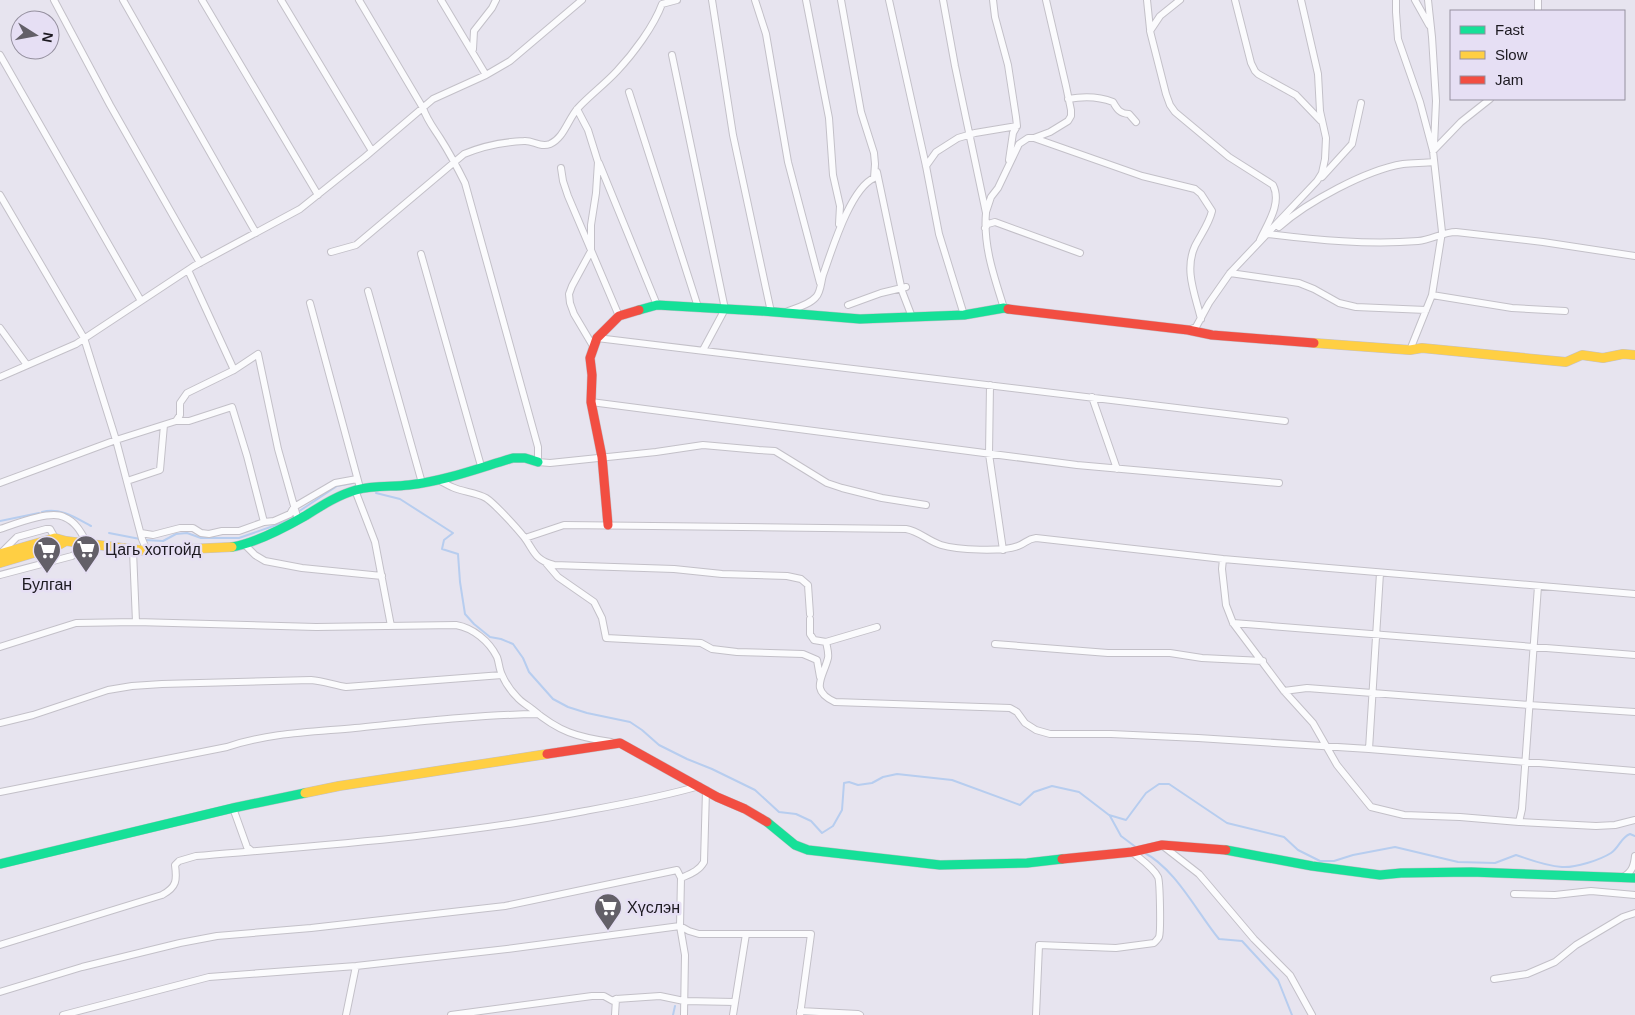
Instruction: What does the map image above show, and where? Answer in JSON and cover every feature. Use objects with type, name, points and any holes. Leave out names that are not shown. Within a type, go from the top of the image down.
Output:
[{"type":"street","points":[[54,0],[110,105],[200,263]]},
{"type":"street","points":[[123,0],[256,233]]},
{"type":"street","points":[[202,0],[318,195]]},
{"type":"street","points":[[281,0],[372,151]]},
{"type":"street","points":[[358,0],[423,108],[427,120],[437,132],[454,161],[465,183],[538,447],[538,462]]},
{"type":"street","points":[[441,0],[473,50],[486,75]]},
{"type":"street","points":[[473,50],[474,31],[496,0]]},
{"type":"street","points":[[0,378],[27,364],[76,344],[188,270],[300,209],[433,99],[486,75],[510,61],[582,0]]},
{"type":"street","points":[[331,252],[356,245],[464,154],[482,147],[526,140],[542,145],[549,144],[558,139],[577,109],[624,64],[642,42],[659,13],[662,4],[677,0]]},
{"type":"street","points":[[712,0],[733,136],[771,312]]},
{"type":"street","points":[[755,0],[766,34],[788,162],[820,283]]},
{"type":"street","points":[[785,313],[812,302],[819,294],[820,283],[840,220],[840,206],[833,175],[829,118],[806,0]]},
{"type":"street","points":[[841,0],[862,112],[874,153],[875,164],[912,317]]},
{"type":"street","points":[[889,0],[939,234],[964,315]]},
{"type":"street","points":[[943,0],[986,213]]},
{"type":"street","points":[[993,0],[995,17],[1008,65],[1015,129],[1008,167]]},
{"type":"street","points":[[1004,308],[990,262],[984,228],[991,197],[998,188],[1019,144],[1050,132],[1068,121],[1071,116],[1046,0]]},
{"type":"street","points":[[1147,0],[1150,31],[1166,94],[1175,112],[1229,157],[1273,185],[1277,192],[1274,209],[1257,245]]},
{"type":"street","points":[[1150,31],[1160,16],[1180,0]]},
{"type":"street","points":[[1235,0],[1251,63],[1255,71],[1296,95],[1321,121]]},
{"type":"street","points":[[1301,0],[1318,74],[1321,121],[1326,138],[1325,159],[1322,173],[1317,182]]},
{"type":"street","points":[[1396,0],[1398,39],[1420,102],[1433,152],[1442,235],[1432,295],[1410,350]]},
{"type":"street","points":[[1415,0],[1432,29]]},
{"type":"street","points":[[1428,0],[1432,29],[1436,102],[1433,152]]},
{"type":"street","points":[[0,55],[141,301]]},
{"type":"street","points":[[672,55],[725,308],[704,350]]},
{"type":"street","points":[[629,92],[698,307]]},
{"type":"street","points":[[1068,99],[1082,96],[1104,98],[1113,102],[1118,110],[1123,114],[1129,114],[1136,122]]},
{"type":"street","points":[[1433,152],[1461,122],[1489,100]]},
{"type":"street","points":[[1188,330],[1196,327],[1230,273],[1269,234],[1352,144],[1361,103]]},
{"type":"street","points":[[577,109],[588,130],[598,162],[657,305]]},
{"type":"street","points":[[926,166],[936,152],[958,138],[969,134],[1015,129],[1031,138],[1142,176],[1195,189],[1201,194],[1212,211],[1209,222],[1194,247],[1189,268],[1201,319]]},
{"type":"street","points":[[598,162],[591,251],[569,294],[574,314],[595,342],[704,350],[1285,421]]},
{"type":"street","points":[[1269,234],[1322,196],[1373,173],[1402,164],[1434,162]]},
{"type":"street","points":[[837,234],[855,199],[868,181],[874,178],[875,164]]},
{"type":"street","points":[[561,168],[568,196],[619,316]]},
{"type":"street","points":[[0,195],[84,338],[116,440],[147,551]]},
{"type":"street","points":[[984,228],[988,224],[995,222],[1080,253]]},
{"type":"street","points":[[1269,234],[1321,240],[1390,242],[1421,241],[1450,232],[1543,242],[1635,256]]},
{"type":"street","points":[[421,254],[481,466]]},
{"type":"street","points":[[188,270],[234,370]]},
{"type":"street","points":[[1230,273],[1299,283],[1339,303],[1356,307],[1426,310]]},
{"type":"street","points":[[848,305],[881,293],[904,288]]},
{"type":"street","points":[[368,291],[422,483]]},
{"type":"street","points":[[1432,295],[1512,308],[1565,311]]},
{"type":"street","points":[[310,303],[357,478],[358,489],[375,542],[391,626]]},
{"type":"street","points":[[608,525],[602,457],[591,402],[592,375],[590,358],[595,342],[619,316],[657,305],[725,308],[860,319],[964,315],[1004,308],[1188,330],[1212,335],[1410,350],[1422,348],[1566,362],[1582,355],[1603,358],[1623,354],[1635,355]]},
{"type":"street","points":[[0,328],[27,364]]},
{"type":"street","points":[[176,421],[180,415],[180,403],[187,394],[234,370],[258,354],[278,449],[298,520]]},
{"type":"street","points":[[990,385],[989,454],[1003,550]]},
{"type":"street","points":[[1092,397],[1117,469]]},
{"type":"street","points":[[591,402],[1077,465],[1279,483]]},
{"type":"street","points":[[0,483],[116,440],[176,421],[189,421],[232,407],[264,522]]},
{"type":"street","points":[[127,481],[160,470],[164,425]]},
{"type":"street","points":[[0,554],[55,538],[66,542],[147,551],[228,548],[246,545],[298,520],[330,501],[358,489],[438,480],[513,458],[525,458],[550,463],[702,445],[774,451],[827,483],[882,498],[926,505]]},
{"type":"street","points":[[141,533],[153,535],[180,528],[193,528],[201,533],[209,534],[222,531],[239,531],[264,522],[274,521],[290,514],[294,507],[334,483],[357,478]]},
{"type":"street","points":[[438,480],[452,487],[485,498],[525,538],[536,555],[558,577],[594,602],[602,618],[606,638],[701,643],[712,649],[737,652],[803,654],[818,660],[820,691],[826,698],[835,702],[1010,708],[1017,712],[1025,723],[1036,730],[1050,734],[1110,734],[1198,738],[1370,749],[1635,771]]},
{"type":"street","points":[[0,529],[52,515],[63,516],[76,524],[84,543]]},
{"type":"street","points":[[525,538],[564,524],[906,529],[914,530],[938,544],[951,548],[1003,550],[1020,545],[1028,539],[1036,538],[1223,559],[1635,594]]},
{"type":"street","points":[[0,563],[66,542]]},
{"type":"street","points":[[0,575],[72,556],[77,553],[84,543]]},
{"type":"street","points":[[246,545],[265,561],[302,568],[382,576]]},
{"type":"street","points":[[133,550],[136,622]]},
{"type":"street","points":[[1223,559],[1222,569],[1226,605],[1233,623],[1284,691],[1313,723],[1326,747],[1354,787],[1371,807],[1404,815],[1596,826],[1615,825],[1635,820]]},
{"type":"street","points":[[545,562],[554,565],[664,568],[722,574],[788,576],[801,579],[808,585],[810,634],[814,640],[826,642],[877,627]]},
{"type":"street","points":[[1370,749],[1380,573]]},
{"type":"street","points":[[1519,822],[1522,809],[1538,586]]},
{"type":"street","points":[[0,647],[76,623],[136,622],[316,627],[456,625],[466,627],[476,632],[497,656],[502,675],[517,697],[554,726],[570,734],[587,739],[620,743],[717,797],[745,809],[769,823],[795,845],[808,850],[940,865],[1026,864],[1132,852],[1162,845],[1248,853],[1312,866],[1380,876],[1401,873],[1471,872],[1635,878]]},
{"type":"street","points":[[1233,623],[1635,655]]},
{"type":"street","points":[[820,678],[828,657],[826,642]]},
{"type":"street","points":[[995,644],[1108,653],[1170,653],[1202,658],[1263,661]]},
{"type":"street","points":[[0,724],[108,690],[132,686],[311,680],[324,681],[346,687],[502,675]]},
{"type":"street","points":[[1284,691],[1307,688],[1635,712]]},
{"type":"street","points":[[0,792],[227,747],[246,741],[297,733],[412,722],[538,714]]},
{"type":"street","points":[[0,864],[234,808],[339,786],[462,769],[620,743]]},
{"type":"street","points":[[0,945],[162,894],[170,890],[175,884],[177,877],[175,865],[179,861],[196,856],[409,838],[527,822],[703,788]]},
{"type":"street","points":[[681,878],[701,868],[704,862],[703,788]]},
{"type":"street","points":[[234,808],[247,848],[252,851]]},
{"type":"street","points":[[1162,845],[1199,874],[1254,939],[1290,975],[1312,1015]]},
{"type":"street","points":[[1036,1015],[1039,945],[1116,948],[1154,943],[1159,937],[1161,924],[1158,878],[1132,852]]},
{"type":"street","points":[[1623,878],[1632,870],[1635,856]]},
{"type":"street","points":[[0,992],[82,967],[180,943],[218,936],[311,928],[505,906],[677,870],[681,878],[680,926],[685,955],[684,1015]]},
{"type":"street","points":[[1514,894],[1556,895],[1591,891],[1635,895]]},
{"type":"street","points":[[1494,978],[1527,974],[1555,962],[1576,945],[1623,917],[1635,913]]},
{"type":"street","points":[[63,1015],[209,977],[356,966],[507,949],[680,926],[699,934],[811,934],[800,1013],[860,1015]]},
{"type":"street","points":[[733,1015],[746,934]]},
{"type":"street","points":[[346,1015],[356,966]]},
{"type":"street","points":[[451,1015],[592,996],[604,996],[613,1001],[616,999],[660,996],[684,1001],[735,1002]]},
{"type":"street","points":[[615,1015],[616,999]]},
{"type":"waterway","points":[[298,512],[337,486],[353,483]]},
{"type":"waterway","points":[[376,493],[400,499],[453,533],[444,540],[442,549],[458,554],[465,614],[490,637],[513,644],[523,658],[529,672],[553,699],[568,707],[587,713],[630,722],[659,745],[755,790],[779,812],[796,814],[811,821],[822,833],[833,826],[842,810],[844,783],[849,782],[858,785],[872,783],[883,777],[897,774],[952,780],[1020,805],[1034,792],[1052,786],[1079,792],[1109,815],[1126,820],[1146,793],[1159,784],[1169,784],[1227,823],[1284,837],[1298,850],[1320,861],[1334,861],[1353,855],[1395,847],[1458,862],[1495,863],[1516,855],[1544,864],[1567,867],[1601,858],[1614,851],[1627,835],[1635,836]]},
{"type":"waterway","points":[[42,512],[61,512],[91,526]]},
{"type":"waterway","points":[[0,521],[39,513]]},
{"type":"waterway","points":[[144,540],[163,541],[176,534],[187,533],[201,538],[239,538],[282,523],[294,515]]},
{"type":"waterway","points":[[109,533],[140,539]]},
{"type":"waterway","points":[[1110,816],[1121,836],[1137,848]]},
{"type":"waterway","points":[[1143,852],[1155,859],[1166,869],[1185,891],[1219,939],[1242,941],[1278,980],[1292,1015]]},
{"type":"waterway","points":[[673,1015],[675,1006]]},
{"type":"traffic: fast","points":[[639,310],[657,305],[860,319],[964,315],[1004,308],[1008,309]]},
{"type":"traffic: fast","points":[[232,547],[270,534],[297,521],[336,498],[363,488],[409,485],[436,480],[513,458],[525,458],[538,462]]},
{"type":"traffic: fast","points":[[0,864],[233,808],[305,793]]},
{"type":"traffic: fast","points":[[767,822],[795,845],[808,850],[940,865],[1027,863],[1062,859]]},
{"type":"traffic: fast","points":[[1226,850],[1312,866],[1380,875],[1471,872],[1635,878]]},
{"type":"traffic: slow","points":[[1314,343],[1410,350],[1422,348],[1566,362],[1582,355],[1603,358],[1623,354],[1635,355]]},
{"type":"traffic: slow","points":[[0,554],[55,538],[147,551],[232,547]]},
{"type":"traffic: slow","points":[[0,563],[57,546],[66,541]]},
{"type":"traffic: slow","points":[[305,793],[339,786],[547,754]]},
{"type":"traffic: jam","points":[[1008,309],[1188,330],[1212,335],[1314,343]]},
{"type":"traffic: jam","points":[[608,525],[602,457],[591,402],[592,375],[590,358],[597,338],[619,316],[639,310]]},
{"type":"traffic: jam","points":[[547,754],[620,743],[717,797],[745,809],[767,822]]},
{"type":"traffic: jam","points":[[1062,859],[1132,852],[1162,845],[1226,850]]},
{"type":"place","name":"Цагь хотгойд","points":[[86,573]]},
{"type":"place","name":"Булган","points":[[47,574]]},
{"type":"place","name":"Хүслэн","points":[[608,931]]}]
